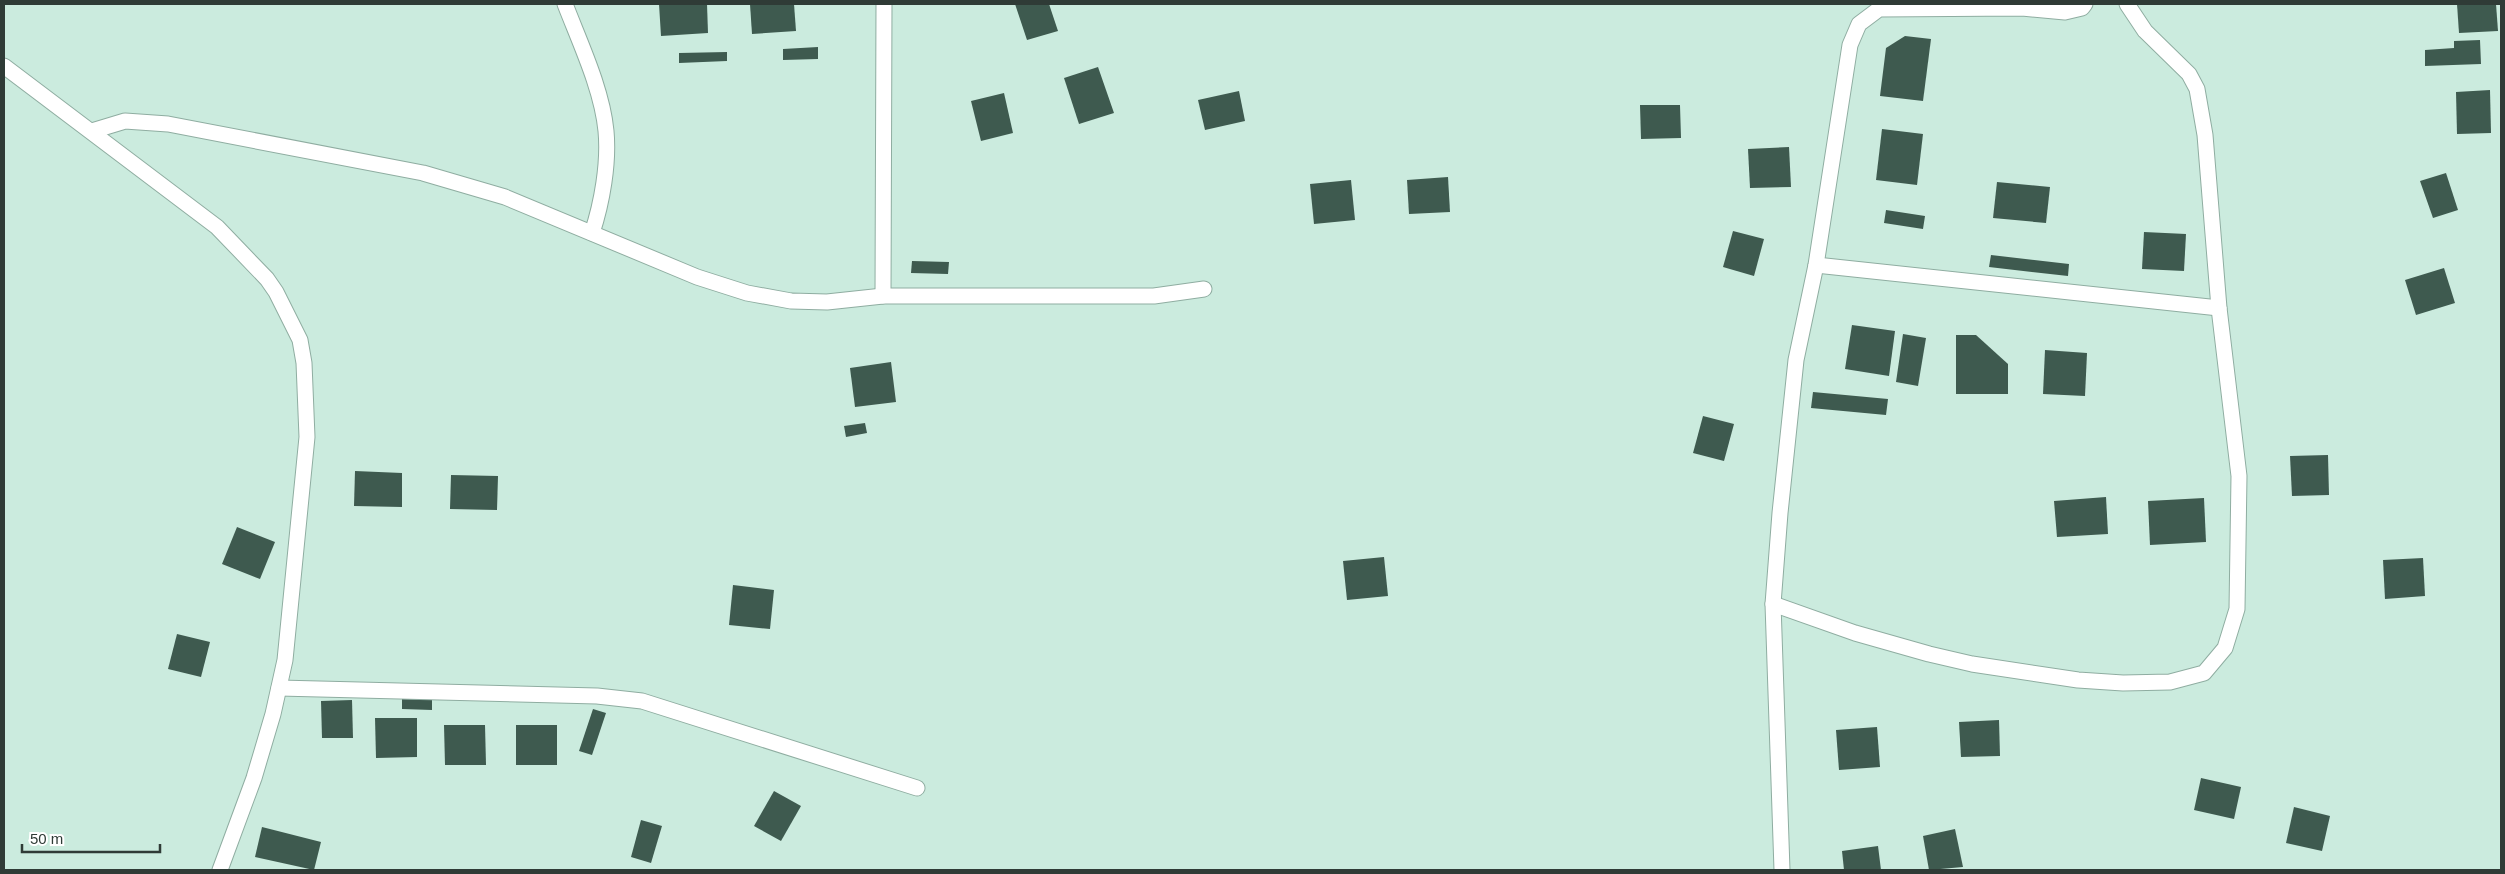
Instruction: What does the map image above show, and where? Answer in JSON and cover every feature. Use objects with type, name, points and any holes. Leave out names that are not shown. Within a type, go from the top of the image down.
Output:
[{"type":"street","points":[[565,4],[590,69],[606,130],[604,176],[592,233]]},
{"type":"street","points":[[883,296],[884,4]]},
{"type":"street","points":[[1782,870],[1773,604],[1788,427],[1796,360],[1816,265],[1850,45],[1859,24],[1879,9],[2022,8],[2065,12],[2082,8],[2085,4]]},
{"type":"street","points":[[1773,604],[1855,633],[1929,654],[2002,669],[2078,680],[2123,683],[2170,682],[2204,673],[2225,648],[2237,609],[2239,476],[2219,308],[2205,135],[2197,89],[2189,74],[2145,31],[2127,4]]},
{"type":"street","points":[[4,66],[217,227],[251,260],[276,292],[300,340],[304,363],[307,437],[290,618],[279,688],[254,778],[220,870]]},
{"type":"street","points":[[92,131],[125,121],[168,124],[423,173],[504,197],[697,277],[747,293],[791,302],[827,302],[883,296],[1154,296],[1204,289]]},
{"type":"street","points":[[1816,265],[2219,308]]},
{"type":"street","points":[[279,688],[597,696],[642,701],[917,788]]},
{"type":"building","points":[[659,4],[707,4],[708,33],[661,36]]},
{"type":"building","points":[[750,4],[794,4],[796,31],[752,34]]},
{"type":"building","points":[[1015,4],[1049,4],[1058,31],[1027,40]]},
{"type":"building","points":[[2457,4],[2496,4],[2498,31],[2459,33]]},
{"type":"building","points":[[1905,36],[1931,39],[1923,101],[1880,96],[1886,48]]},
{"type":"building","points":[[2480,40],[2481,64],[2425,66],[2425,50],[2454,48],[2454,41]]},
{"type":"building","points":[[818,47],[818,59],[783,60],[783,49]]},
{"type":"building","points":[[727,52],[727,61],[679,63],[679,53]]},
{"type":"building","points":[[1098,67],[1114,113],[1079,124],[1064,78]]},
{"type":"building","points":[[2490,90],[2491,133],[2457,134],[2456,92]]},
{"type":"building","points":[[1239,91],[1245,121],[1205,130],[1198,100]]},
{"type":"building","points":[[1004,93],[1013,133],[981,141],[971,101]]},
{"type":"building","points":[[1640,105],[1680,105],[1681,138],[1641,139]]},
{"type":"building","points":[[1882,129],[1923,134],[1917,185],[1876,180]]},
{"type":"building","points":[[1789,147],[1791,187],[1750,188],[1748,149]]},
{"type":"building","points":[[2446,173],[2458,210],[2433,218],[2420,181]]},
{"type":"building","points":[[1448,177],[1450,212],[1409,214],[1407,180]]},
{"type":"building","points":[[1351,180],[1355,220],[1314,224],[1310,184]]},
{"type":"building","points":[[1997,182],[2050,187],[2046,223],[1993,218]]},
{"type":"building","points":[[1886,210],[1925,216],[1923,229],[1884,223]]},
{"type":"building","points":[[1733,231],[1764,239],[1754,276],[1723,267]]},
{"type":"building","points":[[2144,232],[2186,234],[2184,271],[2142,269]]},
{"type":"building","points":[[1991,255],[2069,264],[2068,276],[1989,267]]},
{"type":"building","points":[[912,261],[949,262],[948,274],[911,273]]},
{"type":"building","points":[[2444,268],[2455,303],[2416,315],[2405,280]]},
{"type":"building","points":[[1852,325],[1895,331],[1889,376],[1845,369]]},
{"type":"building","points":[[1903,334],[1926,338],[1918,386],[1896,382]]},
{"type":"building","points":[[1956,335],[1976,335],[2008,364],[2008,394],[1956,394]]},
{"type":"building","points":[[2045,350],[2087,353],[2085,396],[2043,394]]},
{"type":"building","points":[[891,362],[896,402],[855,407],[850,368]]},
{"type":"building","points":[[1813,392],[1888,399],[1886,415],[1811,408]]},
{"type":"building","points":[[1703,416],[1734,424],[1724,461],[1693,453]]},
{"type":"building","points":[[865,423],[867,433],[846,437],[844,426]]},
{"type":"building","points":[[2328,455],[2329,495],[2292,496],[2290,456]]},
{"type":"building","points":[[355,471],[402,473],[402,507],[354,506]]},
{"type":"building","points":[[451,475],[498,476],[497,510],[450,509]]},
{"type":"building","points":[[2106,497],[2108,534],[2057,537],[2054,501]]},
{"type":"building","points":[[2204,498],[2206,542],[2150,545],[2148,501]]},
{"type":"building","points":[[237,527],[275,542],[260,579],[222,564]]},
{"type":"building","points":[[1384,557],[1388,596],[1347,600],[1343,561]]},
{"type":"building","points":[[2423,558],[2425,596],[2385,599],[2383,560]]},
{"type":"building","points":[[733,585],[774,590],[770,629],[729,625]]},
{"type":"building","points":[[177,634],[210,642],[201,677],[168,669]]},
{"type":"building","points":[[402,699],[432,700],[432,710],[402,709]]},
{"type":"building","points":[[352,700],[353,738],[322,738],[321,701]]},
{"type":"building","points":[[593,709],[606,713],[592,755],[579,751]]},
{"type":"building","points":[[375,718],[417,718],[417,757],[376,758]]},
{"type":"building","points":[[1999,720],[2000,756],[1961,757],[1959,722]]},
{"type":"building","points":[[444,725],[485,725],[486,765],[445,765]]},
{"type":"building","points":[[516,725],[557,725],[557,765],[516,765]]},
{"type":"building","points":[[1877,727],[1880,767],[1839,770],[1836,730]]},
{"type":"building","points":[[2201,778],[2241,787],[2234,819],[2194,810]]},
{"type":"building","points":[[774,791],[801,806],[781,841],[754,826]]},
{"type":"building","points":[[2294,807],[2330,816],[2322,851],[2286,843]]},
{"type":"building","points":[[641,820],[662,826],[651,863],[631,857]]},
{"type":"building","points":[[262,827],[321,842],[314,870],[255,857]]},
{"type":"building","points":[[1955,829],[1963,867],[1929,870],[1923,836]]},
{"type":"building","points":[[1878,846],[1881,870],[1844,870],[1842,851]]}]
